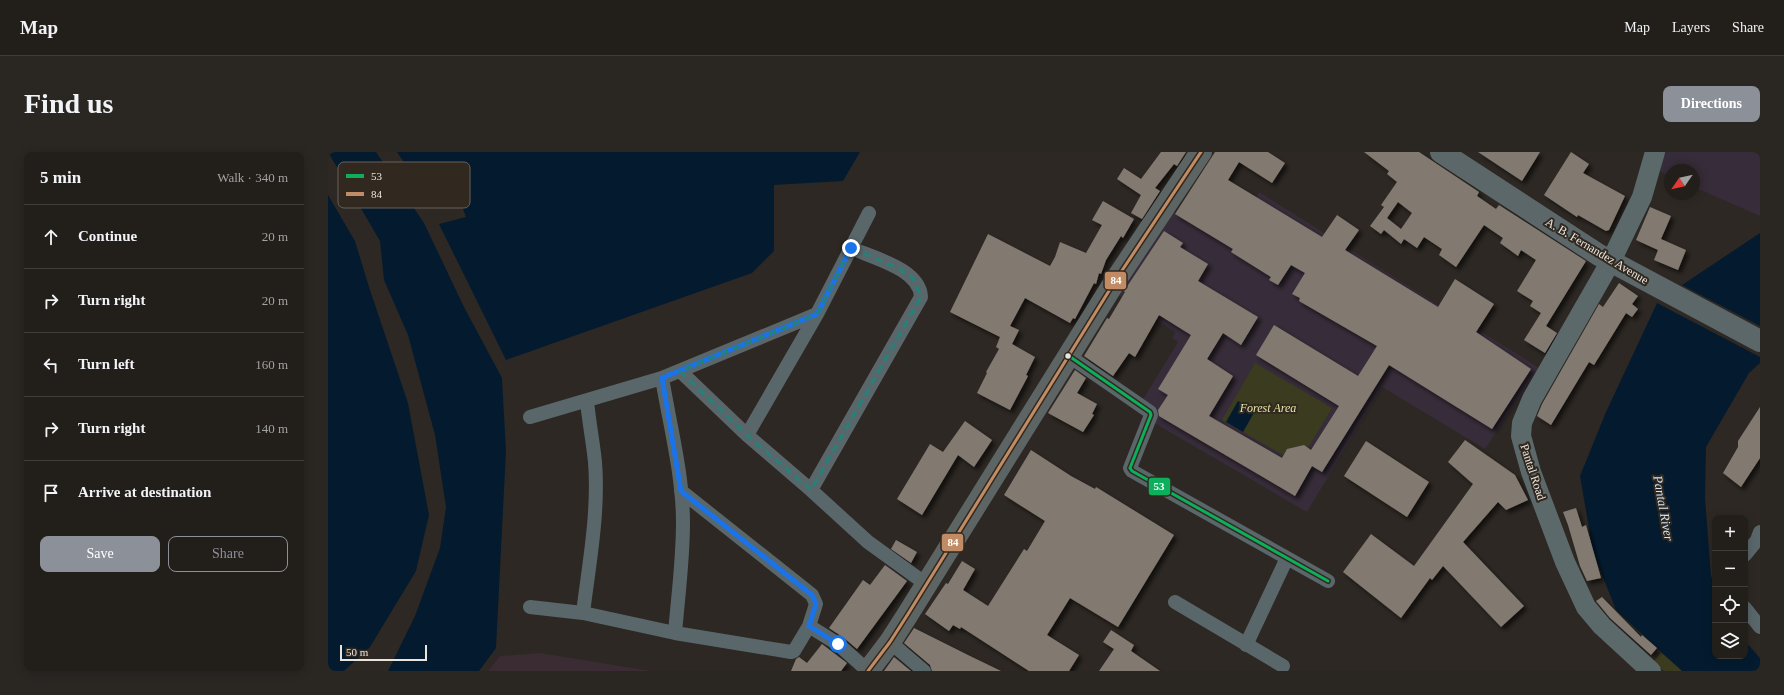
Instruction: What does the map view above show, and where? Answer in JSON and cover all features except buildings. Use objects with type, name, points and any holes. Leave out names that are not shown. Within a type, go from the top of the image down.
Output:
[{"type":"highway","points":[[868,671],[890,642],[1135,250],[1201,152]]},
{"type":"main road","name":"A. B. Fernandez Avenue","points":[[1441,152],[1618,265],[1760,341]]},
{"type":"street","name":"Pantal Road","points":[[1651,671],[1602,626],[1586,607],[1562,555],[1531,472],[1522,436],[1522,423],[1532,399],[1618,265],[1642,197],[1655,152]]},
{"type":"street","points":[[747,435],[817,314],[869,214]]},
{"type":"street","points":[[811,490],[920,297],[920,290],[913,278],[898,268],[851,248]]},
{"type":"street","points":[[530,417],[662,378],[817,314]]},
{"type":"street","points":[[1068,356],[1150,412],[1151,414],[1130,468],[1132,471],[1328,581]]},
{"type":"street","points":[[680,371],[747,435],[868,542],[926,584]]},
{"type":"street","points":[[662,378],[681,491],[683,523],[682,558],[675,633]]},
{"type":"street","points":[[583,613],[593,528],[595,463],[587,401]]},
{"type":"street","points":[[530,607],[583,613],[675,633],[791,652],[797,649],[809,626],[816,604],[812,595],[681,491]]},
{"type":"street","points":[[1748,551],[1757,540],[1760,532]]},
{"type":"street","points":[[1246,645],[1287,558]]},
{"type":"street","points":[[1175,602],[1283,666]]},
{"type":"street","points":[[1748,612],[1760,628]]},
{"type":"street","points":[[809,626],[838,644],[868,671]]},
{"type":"street","points":[[890,642],[924,671]]},
{"type":"highlighted area","points":[[851,248],[898,268],[913,278],[921,297],[811,490],[747,435],[680,371],[817,314]]},
{"type":"shaded area","points":[[1663,152],[1760,152],[1760,216],[1700,190],[1700,164],[1664,164],[1664,173],[1660,171]]},
{"type":"shaded area","points":[[1259,192],[1539,368],[1485,449],[1382,387],[1307,512],[1149,420],[1142,401],[1178,342],[1172,338],[1175,332],[1113,291],[1166,208],[1226,245]]},
{"type":"shaded area","points":[[540,653],[651,671],[488,671],[500,656]]},
{"type":"green space","name":"Forest Area","points":[[1255,363],[1332,408],[1308,448],[1304,445],[1287,449],[1283,455],[1222,420]]},
{"type":"green space","points":[[1661,653],[1683,671],[1664,671],[1653,662]]},
{"type":"water","points":[[328,152],[376,152],[383,162],[338,162],[338,169]]},
{"type":"water","points":[[397,152],[860,152],[843,181],[774,185],[774,251],[752,273],[506,360],[439,224],[466,217],[463,208],[470,208],[470,162],[404,162]]},
{"type":"water","points":[[328,195],[355,241],[408,403],[429,515],[416,571],[370,647],[344,671],[328,671]]},
{"type":"water","points":[[361,208],[414,208],[424,223],[464,307],[502,378],[506,451],[496,648],[479,671],[388,671],[415,616],[440,548],[446,507],[435,435],[408,335],[384,280],[380,241]]},
{"type":"water","name":"Pantal River","points":[[1760,233],[1760,363],[1749,373],[1706,447],[1705,498],[1712,579],[1712,659],[1748,659],[1748,644],[1760,658],[1760,671],[1682,671],[1616,610],[1593,552],[1580,476],[1606,412],[1658,301]]},
{"type":"water","points":[[1238,401],[1255,411],[1243,432],[1226,422]]},
{"type":"pier","points":[[1680,284],[1760,326],[1760,357],[1655,302]]},
{"type":"transit line","name":"84","points":[[868,671],[890,642],[908,614],[1117,278],[1201,152]]},
{"type":"transit line","name":"53","points":[[1069,356],[1150,412],[1151,415],[1130,468],[1132,471],[1328,581]]},
{"type":"route","points":[[838,644],[809,626],[816,604],[812,595],[681,491],[662,378],[817,314],[851,248]]}]
